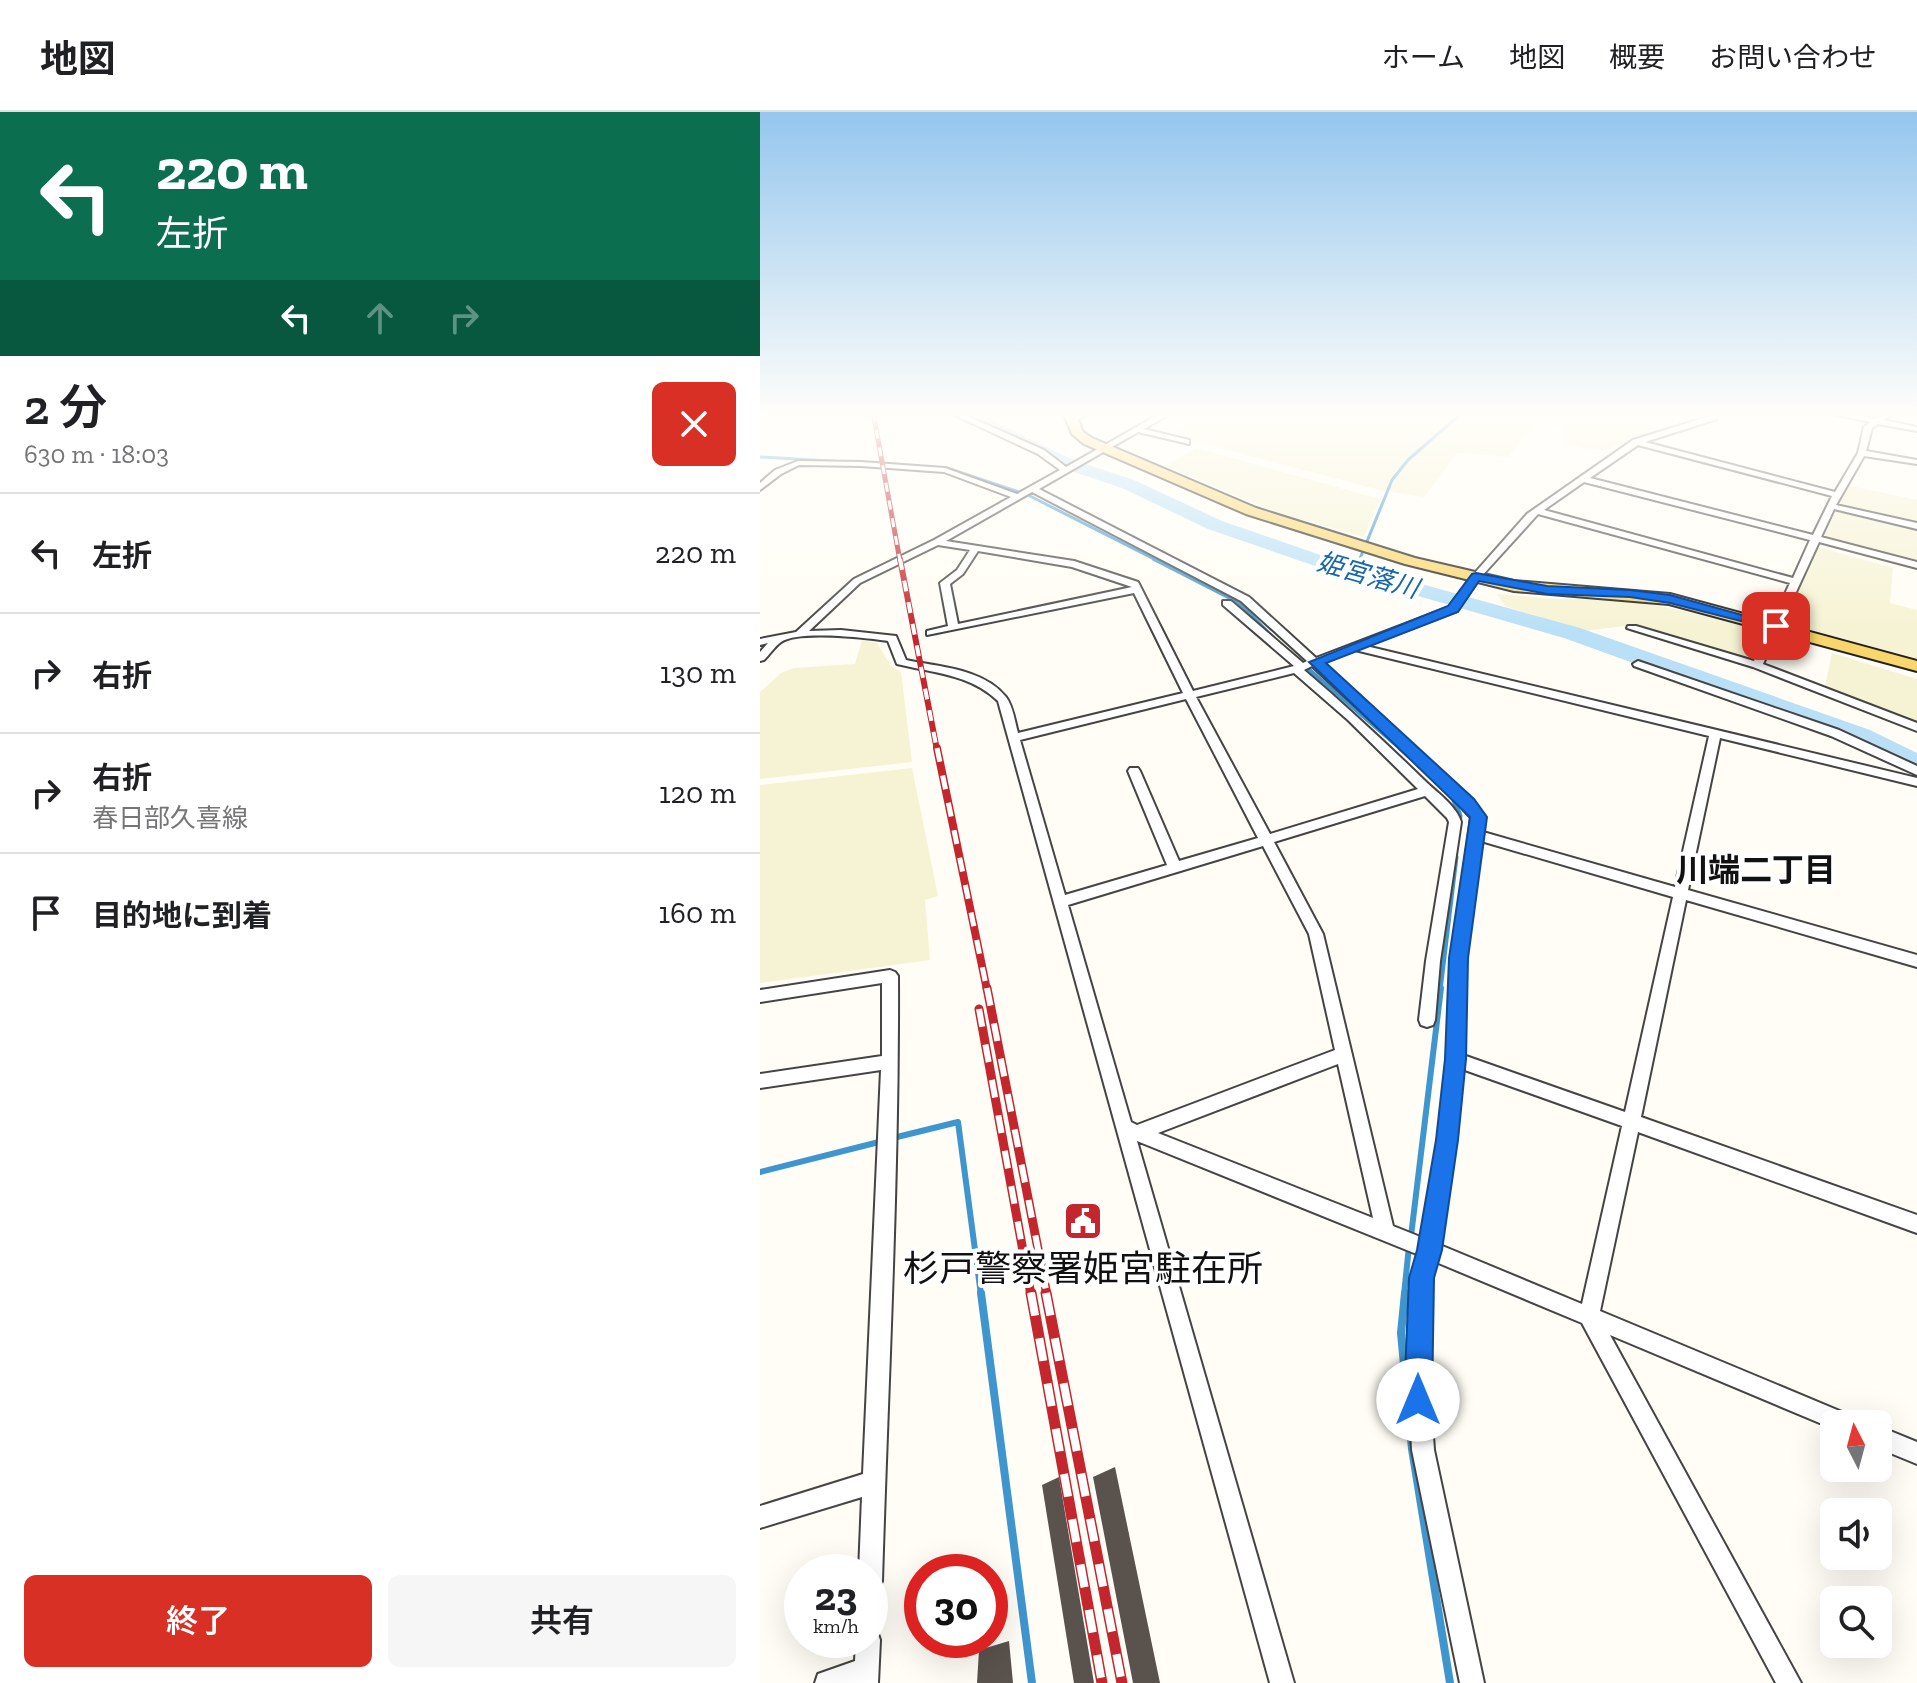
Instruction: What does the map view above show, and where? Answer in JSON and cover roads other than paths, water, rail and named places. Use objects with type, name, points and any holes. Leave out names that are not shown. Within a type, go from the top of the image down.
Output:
[{"type":"main road","points":[[1189,485],[1251,511],[1475,581],[1670,599],[1917,666]]},
{"type":"street","points":[[987,485],[1017,496]]},
{"type":"street","points":[[801,632],[857,581],[937,542],[1037,485]]},
{"type":"street","points":[[1014,738],[1299,668],[1453,609],[1537,511],[1574,485]]},
{"type":"street","points":[[1608,485],[1917,565]]},
{"type":"street","points":[[1800,485],[1837,495]]},
{"type":"street","points":[[1757,665],[1843,485]]},
{"type":"street","points":[[1030,489],[1245,599],[1473,808],[1478,817],[1459,958],[1455,1059],[1447,1140],[1430,1250],[1421,1278],[1419,1413],[1433,1506],[1472,1683]]},
{"type":"street","points":[[1831,506],[1917,526]]},
{"type":"street","points":[[1537,511],[1796,582]]},
{"type":"street","points":[[937,542],[1074,564],[1135,584],[1189,695],[1316,934],[1391,1236]]},
{"type":"street","points":[[954,628],[945,583],[960,572],[976,548]]},
{"type":"street","points":[[931,633],[1137,589]]},
{"type":"street","points":[[1227,603],[1352,717],[1453,816],[1455,822],[1427,1020]]},
{"type":"street","points":[[1632,628],[1757,665],[1917,727]]},
{"type":"street","points":[[760,642],[801,632],[829,631],[892,638],[901,662],[961,674],[990,685],[1003,700],[1131,1130],[1282,1683]]},
{"type":"street","points":[[760,658],[780,637]]},
{"type":"street","points":[[1356,646],[1917,782]]},
{"type":"street","points":[[1638,664],[1835,733],[1917,771]]},
{"type":"street","points":[[1715,734],[1589,1317],[1789,1683]]},
{"type":"street","points":[[1134,771],[1175,868]]},
{"type":"street","points":[[1061,902],[1428,791]]},
{"type":"street","points":[[1476,835],[1917,961]]},
{"type":"street","points":[[760,996],[890,976],[890,1062],[871,1554]]},
{"type":"street","points":[[1131,1130],[1344,1054]]},
{"type":"street","points":[[1455,1059],[1917,1224]]},
{"type":"street","points":[[760,1081],[890,1062]]},
{"type":"street","points":[[1131,1130],[1430,1250],[1820,1413]]},
{"type":"street","points":[[1892,1443],[1917,1453]]},
{"type":"street","points":[[760,1517],[874,1482]]},
{"type":"street","points":[[827,1683],[866,1676]]},
{"type":"waterway","points":[[999,485],[1028,495],[1158,561]]},
{"type":"waterway","name":"姫宮落川","points":[[1131,485],[1215,525],[1328,564],[1572,633],[1861,736],[1917,763]]},
{"type":"waterway","points":[[1359,561],[1390,485]]},
{"type":"waterway","points":[[1154,559],[1238,602],[1276,641]]},
{"type":"waterway","points":[[1355,572],[1360,559]]},
{"type":"waterway","points":[[1305,666],[1402,750]]},
{"type":"waterway","points":[[1400,748],[1421,766]]},
{"type":"waterway","points":[[1452,795],[1460,816],[1459,823]]},
{"type":"waterway","points":[[1440,990],[1456,857]]},
{"type":"waterway","points":[[1411,1236],[1441,988]]},
{"type":"waterway","points":[[893,1138],[958,1122],[981,1295]]},
{"type":"waterway","points":[[760,1172],[883,1141]]},
{"type":"waterway","points":[[1404,1295],[1409,1246]]},
{"type":"waterway","points":[[981,1293],[1032,1683]]},
{"type":"waterway","points":[[1405,1293],[1401,1333],[1412,1449],[1450,1683]]},
{"type":"railway","points":[[886,485],[900,561]]},
{"type":"railway","points":[[900,559],[937,750]]},
{"type":"railway","points":[[937,748],[987,990]]},
{"type":"railway","points":[[987,988],[1047,1295]]},
{"type":"railway","points":[[979,1009],[1031,1295]]},
{"type":"railway","points":[[1031,1293],[1102,1683]]},
{"type":"railway","points":[[1046,1293],[1122,1683]]},
{"type":"place","name":"杉戸警察署姫宮駐在所","points":[[1083,1221]]},
{"type":"district","name":"川端二丁目","points":[[1756,870]]}]
